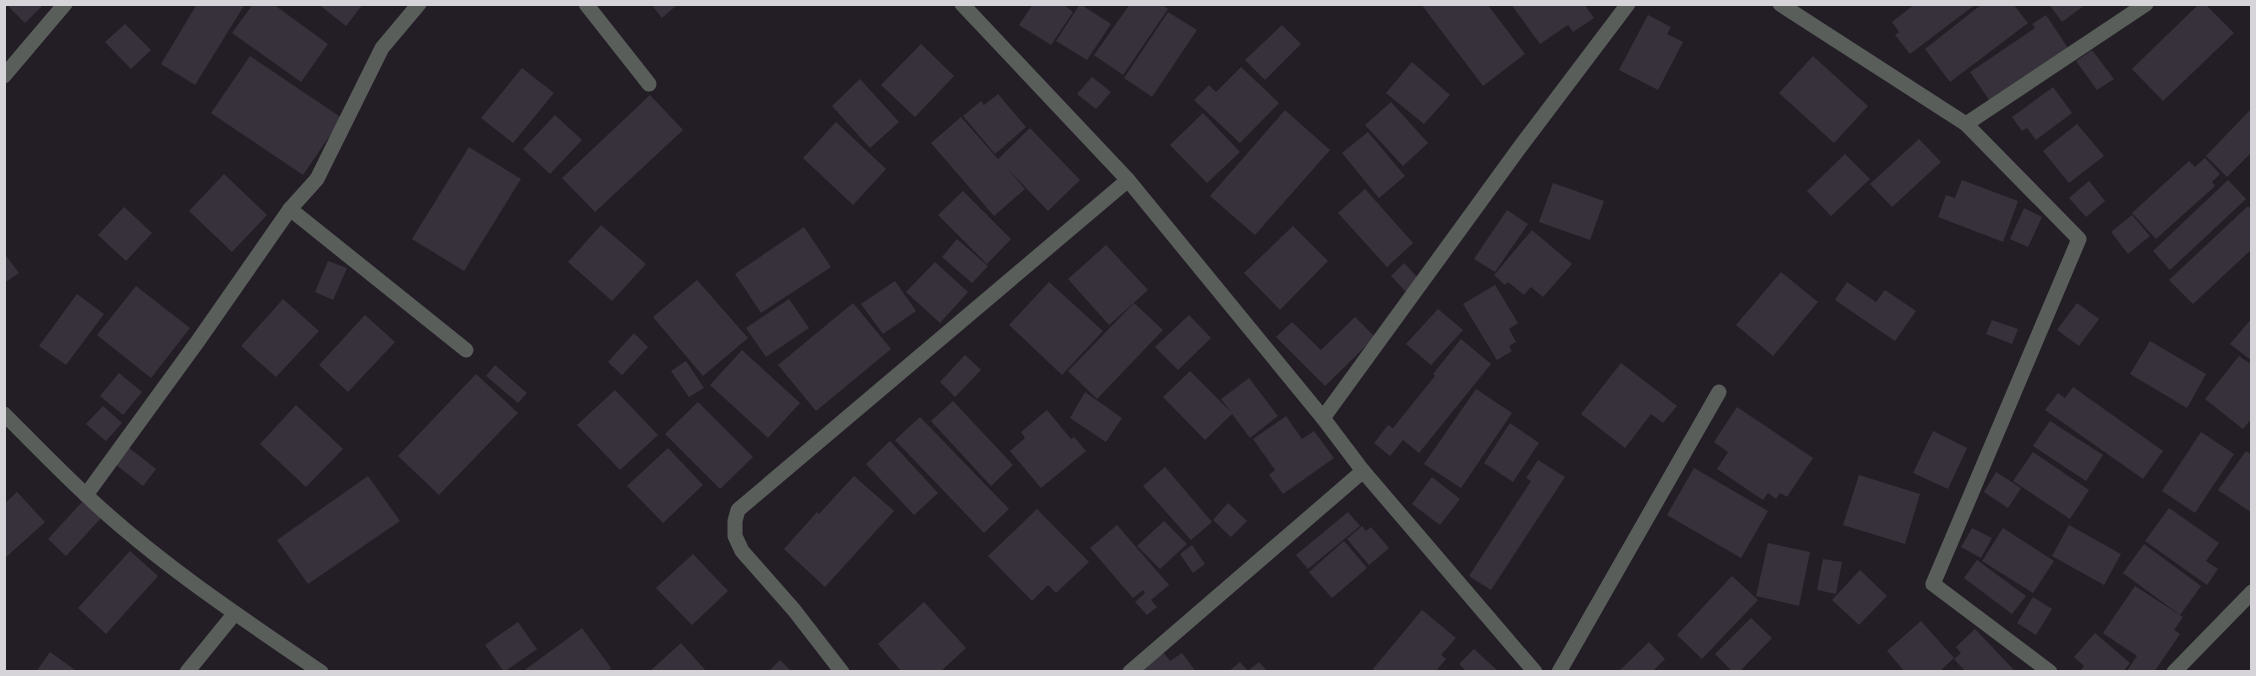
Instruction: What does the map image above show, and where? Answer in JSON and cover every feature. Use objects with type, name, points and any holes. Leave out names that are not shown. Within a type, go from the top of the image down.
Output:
[{"type":"street","points":[[4,76],[64,4]]},
{"type":"street","points":[[86,495],[290,209],[317,179],[382,48],[419,4]]},
{"type":"street","points":[[586,4],[649,84]]},
{"type":"street","points":[[962,4],[1128,180],[1323,418],[1363,471],[1534,672]]},
{"type":"street","points":[[1323,418],[1520,147],[1628,4]]},
{"type":"street","points":[[1779,4],[1966,124],[2079,239],[1933,584],[2049,672]]},
{"type":"street","points":[[1966,124],[2146,4]]},
{"type":"street","points":[[842,672],[794,610],[742,550],[735,536],[738,510],[1128,180]]},
{"type":"street","points":[[290,209],[466,350]]},
{"type":"street","points":[[1559,672],[1719,392]]},
{"type":"street","points":[[4,414],[86,495],[144,544],[235,613],[321,672]]},
{"type":"street","points":[[1130,672],[1363,471]]},
{"type":"street","points":[[2174,672],[2252,592]]},
{"type":"street","points":[[187,672],[235,613]]},
{"type":"building","points":[[6,4],[44,4],[25,23]]},
{"type":"building","points":[[197,4],[245,4],[195,85],[161,64]]},
{"type":"building","points":[[253,4],[273,4],[328,44],[301,82],[232,33]]},
{"type":"building","points":[[318,4],[363,4],[346,26]]},
{"type":"building","points":[[651,4],[678,4],[662,18]]},
{"type":"building","points":[[1033,4],[1063,4],[1073,12],[1051,45],[1019,25]]},
{"type":"building","points":[[1080,4],[1111,24],[1087,60],[1056,41]]},
{"type":"building","points":[[1130,4],[1161,4],[1168,9],[1123,75],[1094,55]]},
{"type":"building","points":[[1421,4],[1487,4],[1525,54],[1483,86]]},
{"type":"building","points":[[1511,4],[1584,4],[1594,18],[1573,32],[1568,25],[1540,44]]},
{"type":"building","points":[[1915,4],[1976,4],[1910,54],[1895,35],[1899,32],[1892,22]]},
{"type":"building","points":[[1982,4],[2013,4],[2028,23],[1950,82],[1925,49]]},
{"type":"building","points":[[2049,4],[2086,4],[2062,22]]},
{"type":"building","points":[[2199,4],[2205,4],[2234,33],[2163,101],[2132,69]]},
{"type":"building","points":[[1168,12],[1197,30],[1152,97],[1124,78]]},
{"type":"building","points":[[1648,15],[1671,27],[1667,34],[1683,42],[1658,90],[1619,70]]},
{"type":"building","points":[[2046,15],[2068,48],[1990,101],[1970,72],[2035,28],[2032,24]]},
{"type":"building","points":[[125,24],[151,50],[131,69],[105,42]]},
{"type":"building","points":[[1282,25],[1301,44],[1265,80],[1245,60]]},
{"type":"building","points":[[921,44],[954,76],[915,117],[881,85]]},
{"type":"building","points":[[2092,50],[2114,79],[2097,90],[2076,61]]},
{"type":"building","points":[[250,56],[342,118],[303,175],[211,113]]},
{"type":"building","points":[[1813,56],[1868,106],[1834,143],[1779,93]]},
{"type":"building","points":[[1412,62],[1450,95],[1424,124],[1386,93]]},
{"type":"building","points":[[1241,67],[1279,103],[1240,143],[1194,100],[1209,85],[1216,92]]},
{"type":"building","points":[[522,68],[554,93],[513,143],[481,118]]},
{"type":"building","points":[[1092,77],[1111,92],[1096,109],[1077,94]]},
{"type":"building","points":[[860,79],[899,122],[870,148],[832,106]]},
{"type":"building","points":[[2053,87],[2072,113],[2036,140],[2027,128],[2022,131],[2012,117]]},
{"type":"building","points":[[998,94],[1026,127],[995,154],[963,116],[981,101],[984,105]]},
{"type":"building","points":[[650,95],[683,130],[595,212],[562,178]]},
{"type":"building","points":[[1391,102],[1428,143],[1403,166],[1365,125]]},
{"type":"building","points":[[2252,108],[2252,152],[2227,177],[2206,156]]},
{"type":"building","points":[[1285,110],[1330,150],[1255,235],[1210,196]]},
{"type":"building","points":[[1203,113],[1240,152],[1207,183],[1170,145]]},
{"type":"building","points":[[555,115],[582,140],[550,174],[523,149]]},
{"type":"building","points":[[961,117],[998,159],[1030,128],[1080,180],[1048,211],[1007,168],[1025,189],[994,216],[931,143]]},
{"type":"building","points":[[836,122],[886,169],[853,205],[803,158]]},
{"type":"building","points":[[2077,124],[2104,156],[2069,183],[2043,151]]},
{"type":"building","points":[[1368,132],[1405,176],[1379,198],[1342,153]]},
{"type":"building","points":[[1919,139],[1941,162],[1892,207],[1870,184]]},
{"type":"building","points":[[469,147],[521,179],[464,271],[412,239]]},
{"type":"building","points":[[1845,154],[1870,179],[1831,216],[1807,191]]},
{"type":"building","points":[[2205,158],[2220,174],[2212,182],[2215,186],[2156,239],[2132,213],[2189,161],[2195,167]]},
{"type":"building","points":[[224,174],[267,215],[232,252],[189,211]]},
{"type":"building","points":[[1962,180],[2018,201],[2003,242],[1938,217],[1946,195],[1955,198]]},
{"type":"building","points":[[2228,180],[2246,199],[2170,270],[2153,251]]},
{"type":"building","points":[[2089,181],[2105,201],[2086,217],[2069,198]]},
{"type":"building","points":[[1553,183],[1604,201],[1590,240],[1539,222]]},
{"type":"building","points":[[1365,189],[1413,243],[1387,267],[1338,213]]},
{"type":"building","points":[[963,191],[1011,239],[987,264],[938,215]]},
{"type":"building","points":[[2248,206],[2252,210],[2252,249],[2193,304],[2169,280]]},
{"type":"building","points":[[124,207],[152,233],[126,261],[98,235]]},
{"type":"building","points":[[2024,208],[2042,217],[2028,247],[2010,239]]},
{"type":"building","points":[[1507,210],[1528,224],[1495,272],[1474,259]]},
{"type":"building","points":[[2132,215],[2150,236],[2128,254],[2111,232]]},
{"type":"building","points":[[601,225],[646,264],[612,301],[568,262]]},
{"type":"building","points":[[1293,226],[1328,261],[1280,310],[1244,273]]},
{"type":"building","points":[[804,227],[831,267],[761,313],[735,274]]},
{"type":"building","points":[[1532,230],[1572,264],[1543,297],[1531,287],[1524,295],[1508,282],[1505,285],[1494,275]]},
{"type":"building","points":[[957,239],[988,266],[972,283],[942,257]]},
{"type":"building","points":[[1106,245],[1148,290],[1109,325],[1068,279]]},
{"type":"building","points":[[4,253],[19,273],[4,283]]},
{"type":"building","points":[[328,261],[347,268],[333,300],[315,292]]},
{"type":"building","points":[[935,262],[968,292],[940,323],[906,292]]},
{"type":"building","points":[[1404,263],[1420,280],[1406,292],[1391,276]]},
{"type":"building","points":[[1781,272],[1818,302],[1773,356],[1736,325]]},
{"type":"building","points":[[697,280],[748,338],[703,376],[653,317]]},
{"type":"building","points":[[895,281],[916,311],[883,334],[861,304]]},
{"type":"building","points":[[1049,282],[1103,331],[1062,375],[1009,325]]},
{"type":"building","points":[[1847,282],[1876,302],[1885,290],[1916,311],[1895,341],[1835,300]]},
{"type":"building","points":[[1495,285],[1518,323],[1509,329],[1516,342],[1509,346],[1512,351],[1497,360],[1463,304]]},
{"type":"building","points":[[136,286],[190,328],[151,378],[97,335]]},
{"type":"building","points":[[77,294],[104,314],[66,365],[39,346]]},
{"type":"building","points":[[283,299],[319,331],[276,377],[241,346]]},
{"type":"building","points":[[789,299],[809,328],[766,357],[746,328]]},
{"type":"building","points":[[853,303],[891,349],[816,411],[778,365]]},
{"type":"building","points":[[1134,303],[1163,330],[1097,399],[1068,371]]},
{"type":"building","points":[[2077,303],[2099,319],[2079,346],[2057,330]]},
{"type":"building","points":[[1438,309],[1463,330],[1431,365],[1406,344]]},
{"type":"building","points":[[365,315],[395,342],[348,392],[319,365]]},
{"type":"building","points":[[1189,315],[1211,338],[1178,370],[1155,347]]},
{"type":"building","points":[[1355,317],[1375,337],[1325,386],[1276,337],[1292,322],[1321,350]]},
{"type":"building","points":[[2252,318],[2252,361],[2230,344]]},
{"type":"building","points":[[1992,320],[2018,329],[2012,344],[1986,334]]},
{"type":"building","points":[[634,333],[648,347],[622,375],[608,362]]},
{"type":"building","points":[[1461,339],[1491,364],[1419,453],[1403,440],[1390,456],[1374,443],[1388,425],[1393,428],[1435,376],[1433,374]]},
{"type":"building","points":[[2150,341],[2206,374],[2187,408],[2130,374]]},
{"type":"building","points":[[742,350],[800,403],[768,438],[710,385]]},
{"type":"building","points":[[965,355],[981,370],[955,397],[940,382]]},
{"type":"building","points":[[2239,356],[2252,365],[2252,418],[2243,429],[2205,399]]},
{"type":"building","points":[[686,361],[704,388],[689,397],[671,371]]},
{"type":"building","points":[[1621,363],[1677,406],[1663,423],[1651,414],[1625,448],[1581,414]]},
{"type":"building","points":[[495,365],[527,393],[518,403],[486,376]]},
{"type":"building","points":[[1190,371],[1231,412],[1221,399],[1249,378],[1278,416],[1250,438],[1232,414],[1205,440],[1163,397]]},
{"type":"building","points":[[119,373],[142,392],[123,415],[100,396]]},
{"type":"building","points":[[476,374],[518,413],[439,495],[398,456]]},
{"type":"building","points":[[2073,387],[2163,451],[2143,479],[2045,410],[2058,393],[2065,398]]},
{"type":"building","points":[[1476,389],[1512,413],[1461,488],[1424,464]]},
{"type":"building","points":[[615,390],[658,435],[620,470],[577,425]]},
{"type":"building","points":[[1085,392],[1122,418],[1106,442],[1070,418]]},
{"type":"building","points":[[953,401],[1013,465],[991,486],[931,421]]},
{"type":"building","points":[[698,402],[753,457],[720,489],[665,434]]},
{"type":"building","points":[[296,405],[343,449],[306,487],[260,444]]},
{"type":"building","points":[[103,406],[122,423],[106,441],[86,424]]},
{"type":"building","points":[[1737,407],[1813,458],[1787,497],[1780,493],[1776,499],[1768,493],[1763,500],[1717,469],[1728,452],[1714,442]]},
{"type":"building","points":[[1047,410],[1071,439],[1074,437],[1086,451],[1041,488],[1010,451],[1025,438],[1021,432]]},
{"type":"building","points":[[1286,416],[1302,439],[1314,431],[1334,458],[1283,494],[1269,475],[1275,470],[1253,439]]},
{"type":"building","points":[[920,417],[1009,509],[984,533],[895,440]]},
{"type":"building","points":[[2050,421],[2103,455],[2086,481],[2033,446]]},
{"type":"building","points":[[1510,423],[1539,443],[1513,482],[1484,463]]},
{"type":"building","points":[[1933,431],[1967,448],[1948,489],[1913,473]]},
{"type":"building","points":[[2201,432],[2234,454],[2195,513],[2162,491]]},
{"type":"building","points":[[890,441],[938,493],[914,515],[866,464]]},
{"type":"building","points":[[128,447],[156,469],[143,486],[115,464]]},
{"type":"building","points":[[668,448],[703,485],[663,523],[627,486]]},
{"type":"building","points":[[2246,451],[2252,455],[2252,513],[2218,490]]},
{"type":"building","points":[[2033,452],[2089,490],[2070,519],[2013,481]]},
{"type":"building","points":[[1538,460],[1565,477],[1491,590],[1469,576],[1531,481],[1526,478]]},
{"type":"building","points":[[1165,467],[1212,522],[1191,540],[1143,486]]},
{"type":"building","points":[[1694,468],[1768,511],[1741,558],[1667,515]]},
{"type":"building","points":[[1996,472],[2021,488],[2008,508],[1984,492]]},
{"type":"building","points":[[1859,475],[1920,494],[1905,544],[1843,525]]},
{"type":"building","points":[[368,476],[400,521],[308,584],[277,540]]},
{"type":"building","points":[[854,476],[894,511],[825,587],[784,549]]},
{"type":"building","points":[[1432,477],[1460,499],[1440,525],[1412,504]]},
{"type":"building","points":[[17,492],[45,522],[4,559],[4,504]]},
{"type":"building","points":[[82,502],[101,518],[66,556],[48,539]]},
{"type":"building","points":[[1228,503],[1247,521],[1231,537],[1213,520]]},
{"type":"building","points":[[2169,508],[2219,543],[2206,561],[2218,569],[2207,585],[2145,541]]},
{"type":"building","points":[[1037,509],[1089,562],[1056,593],[1048,585],[1032,601],[988,556]]},
{"type":"building","points":[[1348,512],[1360,526],[1308,569],[1296,555]]},
{"type":"building","points":[[1164,521],[1187,544],[1160,569],[1137,546]]},
{"type":"building","points":[[1117,525],[1169,585],[1151,600],[1157,607],[1147,615],[1135,602],[1145,593],[1143,590],[1133,598],[1090,548]]},
{"type":"building","points":[[2069,525],[2121,554],[2104,585],[2052,556]]},
{"type":"building","points":[[1362,526],[1366,531],[1371,527],[1389,548],[1369,565],[1347,539]]},
{"type":"building","points":[[1972,528],[1992,538],[1981,558],[1961,547]]},
{"type":"building","points":[[2003,528],[2054,561],[2033,593],[1982,561]]},
{"type":"building","points":[[1344,541],[1367,568],[1332,598],[1309,572]]},
{"type":"building","points":[[1768,543],[1810,552],[1799,606],[1756,596]]},
{"type":"building","points":[[2144,544],[2201,586],[2180,615],[2123,573]]},
{"type":"building","points":[[1192,545],[1205,564],[1193,573],[1180,554]]},
{"type":"building","points":[[130,551],[158,576],[106,634],[78,608]]},
{"type":"building","points":[[693,554],[728,591],[692,625],[656,588]]},
{"type":"building","points":[[1823,559],[1842,562],[1836,594],[1817,590]]},
{"type":"building","points":[[1977,560],[2026,596],[2012,614],[1964,578]]},
{"type":"building","points":[[1860,570],[1887,596],[1859,625],[1832,600]]},
{"type":"building","points":[[1732,576],[1758,600],[1702,659],[1677,635]]},
{"type":"building","points":[[2135,586],[2183,617],[2174,630],[2180,634],[2154,672],[2126,672],[2137,656],[2103,633]]},
{"type":"building","points":[[2033,597],[2052,609],[2036,635],[2017,623]]},
{"type":"building","points":[[924,602],[966,648],[940,672],[902,672],[878,644]]},
{"type":"building","points":[[1422,610],[1456,638],[1441,655],[1446,659],[1435,672],[1376,672],[1373,669]]},
{"type":"building","points":[[1751,618],[1772,638],[1739,672],[1733,672],[1715,654]]},
{"type":"building","points":[[1921,621],[1954,658],[1939,672],[1905,672],[1887,651]]},
{"type":"building","points":[[518,622],[537,649],[504,672],[485,645]]},
{"type":"building","points":[[582,628],[611,668],[607,672],[522,672]]},
{"type":"building","points":[[1975,629],[2013,669],[2011,672],[1966,672],[1954,659],[1961,653],[1956,647]]},
{"type":"building","points":[[2095,633],[2130,663],[2123,672],[2079,672],[2084,666],[2074,657]]},
{"type":"building","points":[[1649,642],[1665,659],[1652,672],[1618,672]]},
{"type":"building","points":[[681,643],[707,672],[649,672]]},
{"type":"building","points":[[1474,649],[1499,672],[1467,672],[1459,664]]},
{"type":"building","points":[[50,652],[78,672],[36,672]]},
{"type":"building","points":[[1164,653],[1170,661],[1182,653],[1196,672],[1145,672],[1142,668]]},
{"type":"building","points":[[780,660],[792,672],[768,672]]},
{"type":"building","points":[[1240,662],[1248,671],[1259,662],[1268,672],[1228,672]]}]
